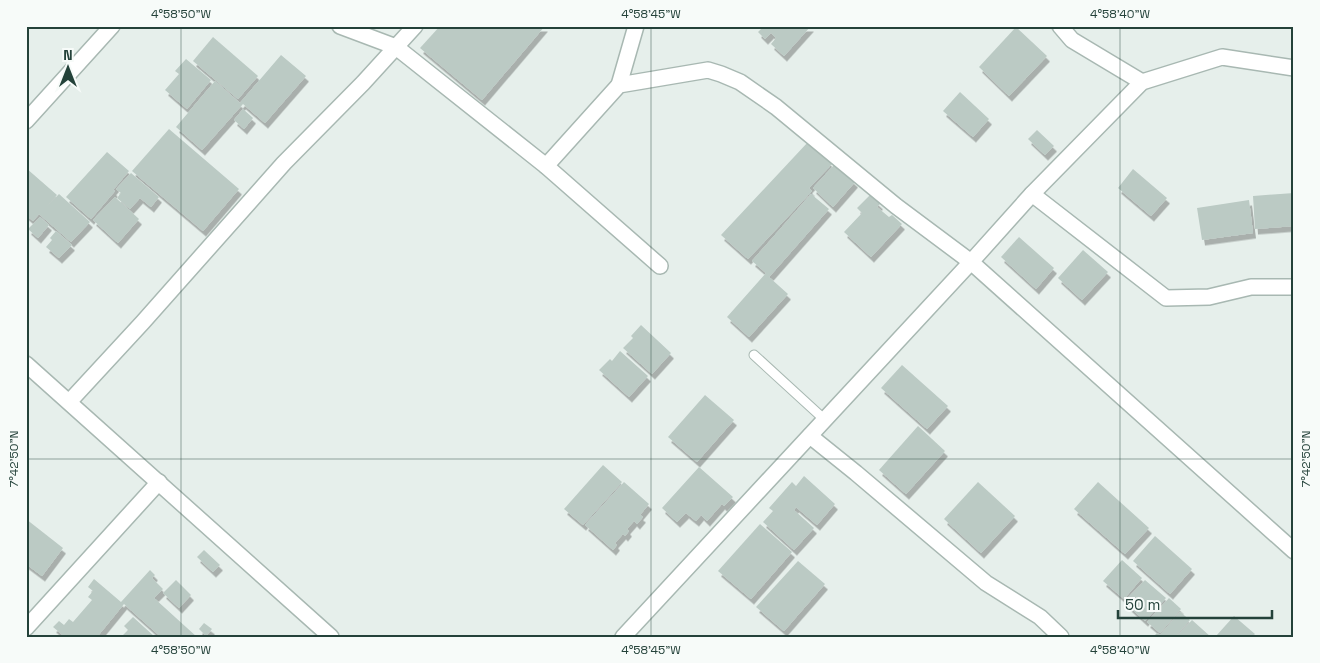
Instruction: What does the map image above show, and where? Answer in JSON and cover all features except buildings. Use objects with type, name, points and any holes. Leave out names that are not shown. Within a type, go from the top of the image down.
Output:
[{"type":"street","points":[[26,121],[112,26]]},
{"type":"street","points":[[340,26],[396,47],[546,166],[660,266]]},
{"type":"street","points":[[70,401],[284,163],[363,83],[415,26]]},
{"type":"street","points":[[546,166],[619,85],[636,26]]},
{"type":"street","points":[[1060,26],[1072,40],[1142,82]]},
{"type":"street","points":[[623,637],[1032,194],[1142,82],[1222,56],[1294,68]]},
{"type":"street","points":[[619,85],[708,70],[740,82],[776,107],[896,206],[971,262],[1294,550]]},
{"type":"street","points":[[1032,194],[1166,298],[1209,297],[1251,288],[1294,287]]},
{"type":"street","points":[[26,364],[70,401],[327,635]]},
{"type":"street","points":[[810,436],[986,583],[1040,617],[1061,637]]},
{"type":"street","points":[[26,628],[159,482]]},
{"type":"lane","points":[[754,355],[825,420]]}]
